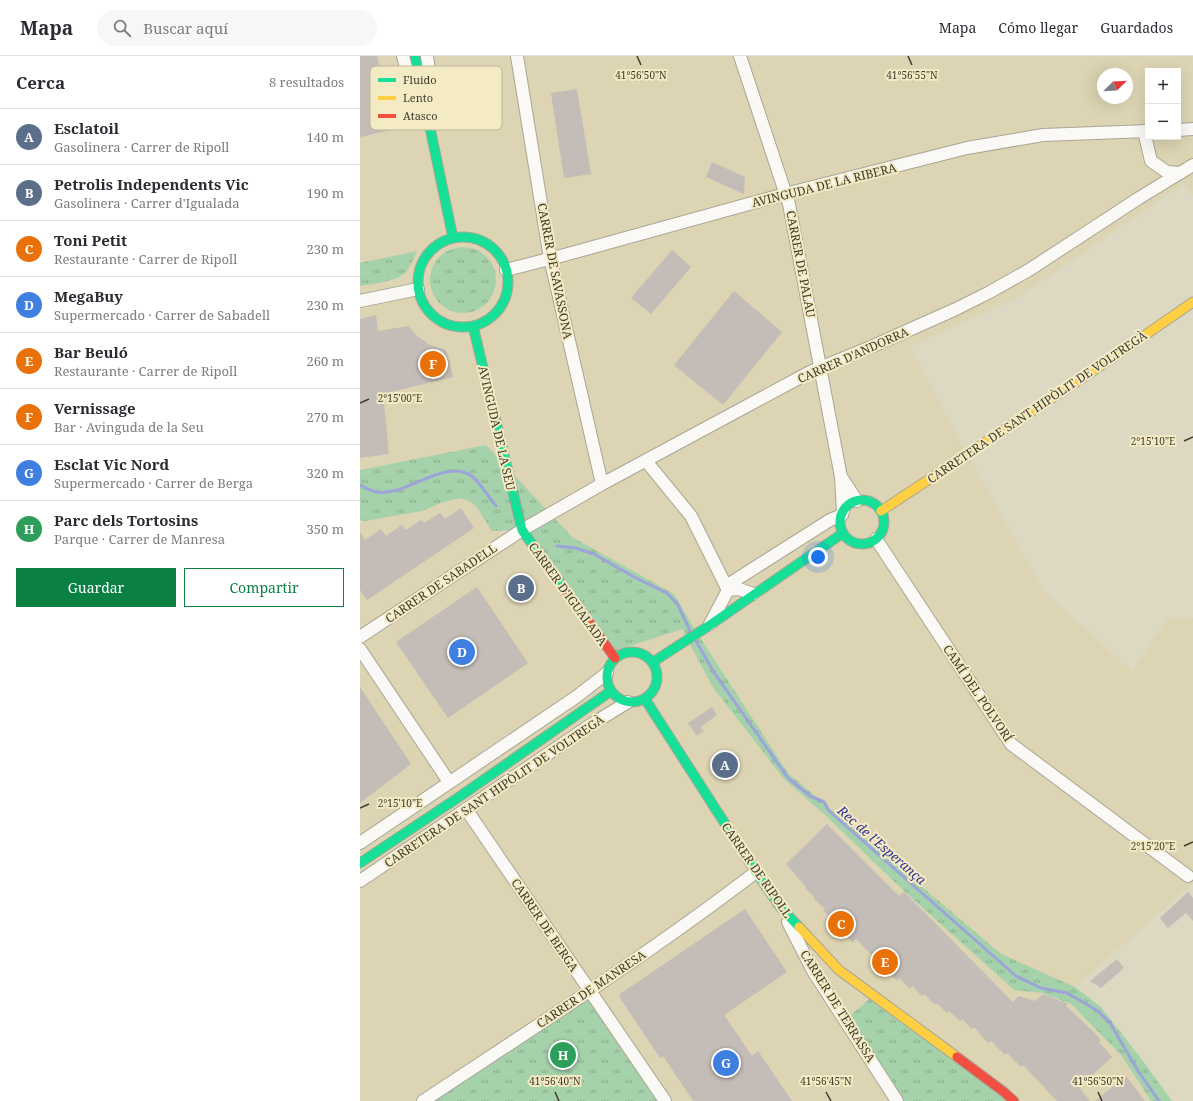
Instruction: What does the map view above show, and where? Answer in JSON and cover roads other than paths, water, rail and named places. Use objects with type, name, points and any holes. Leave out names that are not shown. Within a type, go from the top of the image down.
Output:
[{"type":"street","points":[[403,56],[406,66]]},
{"type":"street","points":[[415,56],[417,66]]},
{"type":"street","points":[[427,56],[428,66]]},
{"type":"street","name":"CARRER DE SAVASSONA","points":[[517,56],[550,258],[602,484]]},
{"type":"street","name":"CARRER DE PALAU","points":[[740,56],[789,204],[842,477],[842,514]]},
{"type":"street","points":[[1181,130],[1193,129]]},
{"type":"street","points":[[431,130],[452,238]]},
{"type":"street","name":"AVINGUDA DE LA RIBERA","points":[[506,270],[785,194],[968,148],[1043,135],[1145,131]]},
{"type":"street","points":[[1148,140],[1152,161],[1167,172],[1180,172]]},
{"type":"street","name":"CARRER D'ANDORRA","points":[[522,530],[602,484],[821,368],[956,309],[988,293],[1029,270],[1139,198],[1193,165]]},
{"type":"street","points":[[471,237],[488,244],[500,257],[506,270],[507,291],[501,307],[489,319],[473,326],[459,327],[445,323],[433,315],[424,304],[418,289],[418,273],[425,257],[437,245],[452,238],[471,237]]},
{"type":"street","points":[[360,301],[418,289]]},
{"type":"street","name":"CARRETERA DE SANT HIPÒLIT DE VOLTREGÀ","points":[[881,511],[1096,369],[1193,302]]},
{"type":"street","name":"AVINGUDA DE LA SEU","points":[[473,326],[522,530]]},
{"type":"street","points":[[646,461],[691,516],[727,588]]},
{"type":"street","name":"CARRER DE PALAU","points":[[842,477],[856,501]]},
{"type":"street","points":[[856,501],[869,501],[876,505],[881,511],[884,518],[884,526],[881,533],[870,543],[854,543],[843,533],[841,526],[842,514],[847,506],[856,501]]},
{"type":"street","points":[[710,625],[727,588],[830,520],[842,514]]},
{"type":"street","name":"CARRER DE SABADELL","points":[[360,637],[522,530]]},
{"type":"street","name":"CARRER D'IGUALADA","points":[[522,530],[615,658]]},
{"type":"street","points":[[653,662],[710,625],[843,533]]},
{"type":"street","name":"CAMÍ DEL POLVORÍ","points":[[876,539],[1011,744],[1188,876]]},
{"type":"street","points":[[727,588],[739,589],[753,594]]},
{"type":"street","points":[[360,649],[449,782]]},
{"type":"street","points":[[635,651],[647,656],[653,662],[658,675],[656,685],[652,693],[645,699],[637,702],[628,702],[619,698],[611,691],[607,683],[607,673],[615,658],[626,652],[635,651]]},
{"type":"street","points":[[360,843],[576,697],[607,673]]},
{"type":"street","name":"CARRETERA DE SANT HIPÒLIT DE VOLTREGÀ","points":[[360,863],[459,797],[611,691]]},
{"type":"street","name":"CARRER DE RIPOLL","points":[[645,699],[756,872],[782,908],[839,970],[1004,1092],[1014,1101]]},
{"type":"street","name":"CARRETERA DE SANT HIPÒLIT DE VOLTREGÀ","points":[[360,881],[466,808],[592,724],[628,702]]},
{"type":"street","name":"CARRER DE BERGA","points":[[466,808],[665,1101]]},
{"type":"street","name":"CARRER DE MANRESA","points":[[423,1101],[590,991],[726,896],[756,872]]},
{"type":"street","name":"CARRER DE TERRASSA","points":[[782,908],[813,971],[897,1101]]},
{"type":"waterway","name":"Rec de l'Esperança","points":[[360,485],[375,492],[389,492],[401,489],[439,474],[451,471],[462,472],[473,477],[496,506]]},
{"type":"waterway","name":"Rec de l'Esperança","points":[[557,546],[575,548],[594,554],[634,577],[667,593],[678,605],[690,631]]},
{"type":"waterway","name":"Rec de l'Esperança","points":[[696,641],[713,671],[788,778],[810,796],[824,802],[829,811],[1016,976],[1041,988],[1067,993],[1098,1011],[1110,1023],[1138,1071],[1159,1101]]},
{"type":"place","name":"Vernissage","points":[[433,364]]},
{"type":"place","name":"Petrolis Independents Vic","points":[[521,588]]},
{"type":"place","name":"MegaBuy","points":[[462,652]]},
{"type":"place","name":"Esclatoil","points":[[725,765]]},
{"type":"place","name":"Toni Petit","points":[[841,924]]},
{"type":"place","name":"Bar Beuló","points":[[885,962]]},
{"type":"place","name":"Parc dels Tortosins","points":[[563,1055]]},
{"type":"place","name":"Esclat Vic Nord","points":[[726,1063]]}]
